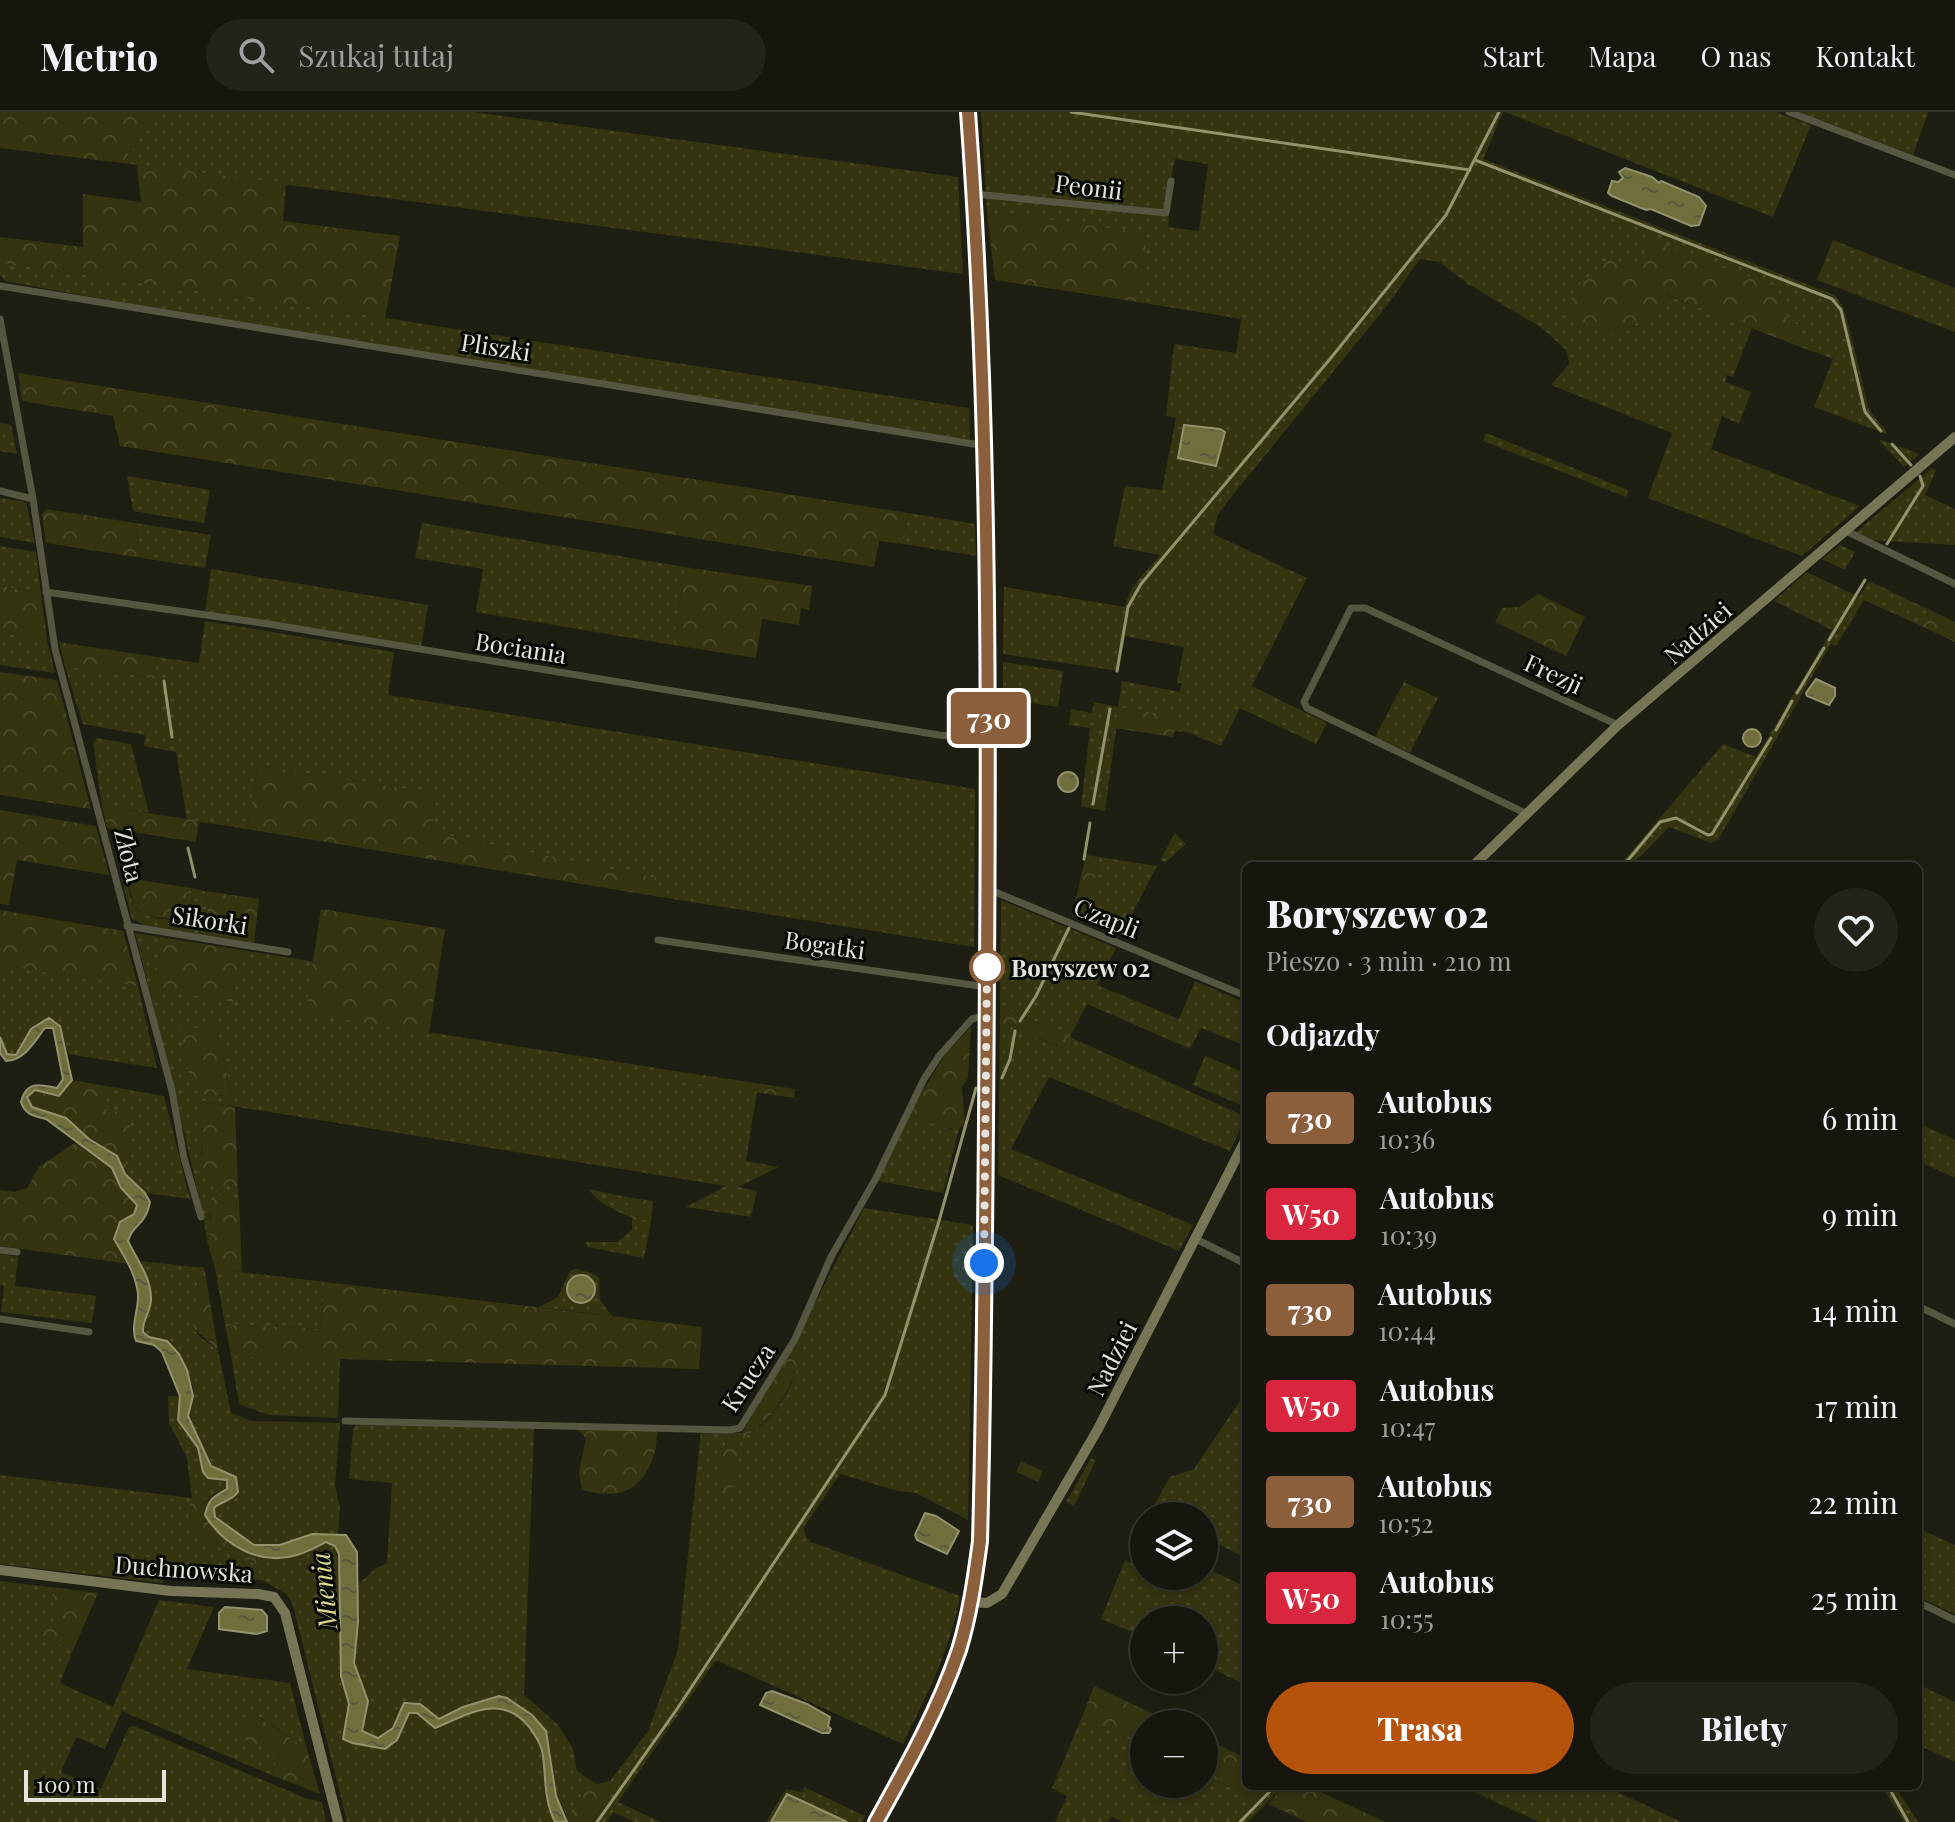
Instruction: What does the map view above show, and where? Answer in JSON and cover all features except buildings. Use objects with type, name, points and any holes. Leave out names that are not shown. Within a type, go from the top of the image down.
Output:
[{"type":"main road","points":[[876,1822],[932,1717],[960,1647],[971,1602],[980,1541],[987,987],[993,892],[986,446],[968,112]]},
{"type":"main road","name":"Nadziei","points":[[1477,862],[1618,725],[1955,437]]},
{"type":"main road","name":"Nadziei","points":[[971,1602],[992,1601],[1004,1591],[1098,1429],[1242,1147]]},
{"type":"main road","name":"Duchnowska","points":[[0,1570],[193,1593],[274,1597],[285,1613],[338,1822]]},
{"type":"street","points":[[1789,112],[1955,175]]},
{"type":"street","name":"Peonii","points":[[974,194],[1166,213],[1171,181]]},
{"type":"street","name":"Pliszki","points":[[0,286],[986,446]]},
{"type":"street","name":"Złota","points":[[0,319],[33,499],[55,649],[172,1091],[184,1158],[201,1217]]},
{"type":"street","points":[[0,491],[33,499]]},
{"type":"street","points":[[1846,531],[1955,584]]},
{"type":"street","name":"Bociania","points":[[46,592],[269,624],[911,731],[989,740]]},
{"type":"street","name":"Frezji","points":[[1525,813],[1305,705],[1351,608],[1365,608],[1618,725]]},
{"type":"street","name":"Czapli","points":[[993,892],[1242,994]]},
{"type":"street","name":"Sikorki","points":[[127,926],[288,952]]},
{"type":"street","name":"Bogatki","points":[[658,940],[987,987]]},
{"type":"street","name":"Krucza","points":[[345,1421],[740,1428],[795,1339],[831,1257],[869,1191],[924,1079],[939,1056],[972,1019],[987,1015]]},
{"type":"street","points":[[1194,1238],[1242,1262]]},
{"type":"street","points":[[0,1250],[17,1252]]},
{"type":"street","points":[[1922,1308],[1955,1324]]},
{"type":"street","points":[[0,1319],[89,1332]]},
{"type":"street","points":[[1922,1604],[1955,1620]]},
{"type":"green space","points":[[0,112],[151,112],[140,139],[122,163],[0,148]]},
{"type":"green space","points":[[151,112],[473,112],[958,177],[963,274],[122,163],[140,139]]},
{"type":"green space","points":[[981,112],[1503,112],[1483,159],[1835,295],[1843,307],[1869,410],[1889,435],[1814,407],[1833,359],[1795,345],[1802,327],[1787,318],[1778,303],[1650,239],[1618,336],[1655,310],[1666,295],[1752,328],[1733,377],[1727,375],[1725,382],[1751,392],[1739,424],[1722,416],[1711,449],[1860,506],[1802,556],[1648,498],[1672,433],[1551,385],[1569,364],[1567,351],[1542,328],[1468,284],[1439,262],[1420,259],[1385,308],[1228,501],[1218,515],[1213,534],[1307,578],[1252,686],[1327,723],[1316,744],[1240,708],[1221,746],[1186,732],[1174,731],[1176,717],[1119,707],[1105,811],[1081,806],[1090,728],[1069,725],[1071,709],[1092,713],[1094,702],[1118,707],[1122,681],[1180,692],[1182,683],[1177,683],[1184,647],[1125,636],[1119,671],[1003,654],[1004,587],[1125,607],[1135,586],[1160,555],[1113,546],[1125,486],[1162,490],[1176,418],[1166,416],[1174,344],[1236,353],[1241,319],[1138,302],[1146,233],[987,212]],"holes":[[[1175,159],[1208,164],[1199,231],[1168,227],[1169,217],[1162,215],[1168,178],[1171,178]]]},
{"type":"green space","points":[[1505,112],[1776,112],[1811,125],[1773,217]]},
{"type":"green space","points":[[1799,112],[1926,112],[1928,113],[1913,155]]},
{"type":"green space","points":[[137,165],[286,183],[283,221],[400,236],[385,318],[0,263],[0,237],[83,247],[83,194],[141,202]]},
{"type":"green space","points":[[987,212],[1147,233],[1138,302],[995,280]]},
{"type":"green space","points":[[1649,239],[1778,287],[1783,312],[1802,327],[1795,345],[1667,295],[1655,310],[1618,336],[1560,314],[1579,285],[1608,259],[1638,269]]},
{"type":"green space","points":[[1833,240],[1955,288],[1955,332],[1817,280]]},
{"type":"green space","points":[[0,263],[385,318],[969,408],[970,440],[124,303],[5,281],[0,275]]},
{"type":"green space","points":[[18,373],[908,513],[903,544],[879,541],[874,567],[120,446],[113,416],[22,401]]},
{"type":"green space","points":[[0,423],[11,425],[17,454],[0,451]]},
{"type":"green space","points":[[1486,433],[1628,490],[1626,497],[1483,441]]},
{"type":"green space","points":[[1878,439],[1915,452],[1919,455],[1904,467]]},
{"type":"green space","points":[[1932,468],[1936,471],[1925,495],[1955,509],[1955,545],[1870,540],[1855,533]]},
{"type":"green space","points":[[127,476],[210,490],[204,523],[133,511]]},
{"type":"green space","points":[[0,498],[26,502],[35,543],[0,537]]},
{"type":"green space","points":[[47,509],[135,523],[142,558],[46,543],[42,514]]},
{"type":"green space","points":[[908,513],[975,524],[976,556],[903,544]]},
{"type":"green space","points":[[135,523],[211,535],[205,568],[142,558]]},
{"type":"green space","points":[[422,523],[685,567],[673,645],[476,612],[483,569],[415,558]]},
{"type":"green space","points":[[1840,545],[1855,552],[1845,570],[1822,559]]},
{"type":"green space","points":[[0,546],[36,552],[41,593],[0,586]]},
{"type":"green space","points":[[685,567],[812,586],[809,610],[801,608],[799,625],[762,619],[756,658],[673,645]]},
{"type":"green space","points":[[211,569],[428,605],[421,647],[205,612]]},
{"type":"green space","points":[[1807,572],[1859,597],[1869,581],[1930,610],[1921,626],[1864,600],[1836,646],[1831,644],[1718,840],[1711,843],[1669,827],[1635,862],[1622,862],[1723,744],[1756,757],[1832,630],[1774,601]]},
{"type":"green space","points":[[0,586],[41,593],[47,640],[0,633]]},
{"type":"green space","points":[[1538,594],[1585,617],[1566,656],[1495,622],[1502,608],[1519,607]]},
{"type":"green space","points":[[1930,610],[1955,622],[1955,642],[1921,626]]},
{"type":"green space","points":[[205,621],[394,652],[388,695],[975,789],[974,947],[654,896],[655,878],[431,832],[436,794],[258,765],[247,829],[187,820],[176,752],[144,746],[145,735],[83,724],[65,666],[154,678],[157,657],[199,663]]},
{"type":"green space","points":[[0,633],[47,640],[55,673],[0,665]]},
{"type":"green space","points":[[59,642],[157,657],[155,678],[65,666]]},
{"type":"green space","points":[[1003,662],[1063,671],[1058,707],[1003,699]]},
{"type":"green space","points":[[0,672],[57,680],[91,809],[0,795]]},
{"type":"green space","points":[[1404,682],[1438,698],[1410,753],[1375,737]]},
{"type":"green space","points":[[1118,707],[1177,717],[1173,737],[1115,728]]},
{"type":"green space","points":[[97,738],[131,744],[149,813],[102,806],[93,743]]},
{"type":"green space","points":[[258,765],[437,794],[431,832],[656,878],[654,896],[247,829]]},
{"type":"green space","points":[[102,806],[199,821],[196,842],[107,828]]},
{"type":"green space","points":[[0,810],[96,826],[109,875],[17,860],[9,905],[0,904]]},
{"type":"green space","points":[[1175,833],[1186,844],[1166,862],[1160,860]]},
{"type":"green space","points":[[1086,855],[1099,857],[1092,899],[1093,912],[1103,920],[1125,927],[1121,935],[1072,916]]},
{"type":"green space","points":[[1099,857],[1157,866],[1125,927],[1103,920],[1093,912],[1092,899]]},
{"type":"green space","points":[[121,877],[127,878],[137,910],[161,919],[195,922],[191,888],[205,891],[211,936],[148,926],[132,919]]},
{"type":"green space","points":[[127,878],[191,888],[195,923],[144,915],[134,906]]},
{"type":"green space","points":[[205,891],[259,899],[254,943],[211,936]]},
{"type":"green space","points":[[1001,900],[1116,948],[1097,985],[1179,1019],[1195,981],[1242,1001],[1242,1044],[1201,1028],[1190,1049],[1087,1004],[1070,1037],[1242,1115],[1242,1126],[1230,1151],[1049,1077],[1011,1149],[1193,1225],[1179,1251],[998,1175],[1000,1022],[1063,1048],[1069,1037],[1000,1006]]},
{"type":"green space","points":[[321,909],[445,929],[429,1033],[305,1013]]},
{"type":"green space","points":[[0,910],[123,931],[138,986],[0,965]]},
{"type":"green space","points":[[135,933],[166,938],[149,988],[233,1001],[241,950],[315,962],[306,1013],[682,1072],[682,1081],[757,1092],[746,1161],[779,1167],[738,1187],[757,1191],[751,1217],[686,1207],[726,1186],[201,1101],[201,1154],[212,1183],[238,1188],[239,1199],[212,1194],[209,1216],[213,1228],[207,1240]],"holes":[[[215,1024],[232,1095],[205,1095],[196,1090],[180,1028],[193,1029]]]},
{"type":"green space","points":[[166,938],[241,950],[233,1002],[149,988]]},
{"type":"green space","points":[[0,965],[138,986],[157,1068],[68,1054],[60,1026],[55,1020],[31,1029],[16,1055],[7,1054],[0,1037]]},
{"type":"green space","points":[[1000,1006],[1069,1037],[1064,1048],[1000,1022]]},
{"type":"green space","points":[[215,1024],[232,1096],[205,1095],[196,1090],[186,1065],[179,1027],[193,1029]]},
{"type":"green space","points":[[971,1027],[968,1078],[962,1087],[965,1124],[959,1129],[944,1127],[909,1114],[944,1056]]},
{"type":"green space","points":[[1205,1056],[1242,1071],[1242,1105],[1193,1085]]},
{"type":"green space","points":[[682,1072],[795,1089],[794,1098],[682,1081]]},
{"type":"green space","points":[[72,1080],[100,1085],[105,1109],[128,1115],[131,1145],[125,1174],[117,1156],[89,1139],[66,1118],[32,1107],[27,1097],[35,1089],[59,1096]]},
{"type":"green space","points":[[100,1085],[164,1096],[190,1199],[145,1193],[125,1174],[131,1145],[128,1116],[104,1109]]},
{"type":"green space","points":[[200,1101],[235,1107],[238,1188],[212,1183],[202,1170]]},
{"type":"green space","points":[[909,1114],[950,1129],[959,1129],[943,1193],[878,1181]]},
{"type":"green space","points":[[1922,1125],[1955,1140],[1955,1178],[1922,1163]]},
{"type":"green space","points":[[76,1142],[112,1168],[121,1188],[137,1206],[135,1214],[117,1227],[114,1237],[130,1264],[0,1246],[0,1190],[14,1192],[27,1188],[39,1167]]},
{"type":"green space","points":[[589,1189],[626,1197],[632,1218],[602,1202]]},
{"type":"green space","points":[[213,1194],[239,1199],[242,1272],[215,1269],[207,1240],[213,1228],[209,1211]]},
{"type":"green space","points":[[626,1197],[653,1201],[651,1221],[632,1219]]},
{"type":"green space","points":[[864,1208],[973,1225],[968,1520],[916,1493],[894,1490],[840,1474],[804,1527],[805,1535],[811,1542],[960,1596],[944,1654],[929,1690],[903,1744],[716,1660],[618,1802],[660,1822],[635,1822],[613,1812],[607,1822],[592,1822],[609,1798],[610,1781],[648,1731],[678,1650],[701,1431],[729,1432],[721,1458],[721,1490],[730,1491],[740,1443],[771,1416],[790,1387],[803,1345],[796,1340]]},
{"type":"green space","points":[[632,1218],[651,1221],[644,1258],[588,1247],[585,1242],[617,1242],[632,1230]]},
{"type":"green space","points":[[0,1254],[18,1257],[15,1286],[96,1296],[92,1323],[1,1312],[4,1286],[0,1285]]},
{"type":"green space","points":[[141,1261],[195,1267],[198,1288],[193,1328],[218,1350],[231,1413],[251,1421],[340,1423],[335,1485],[340,1507],[338,1534],[312,1534],[280,1545],[254,1545],[215,1517],[214,1508],[238,1492],[211,1466],[188,1416],[193,1385],[143,1332],[151,1296]]},
{"type":"green space","points":[[195,1267],[204,1267],[218,1350],[193,1328],[198,1288]]},
{"type":"green space","points":[[215,1269],[325,1282],[320,1329],[225,1324]]},
{"type":"green space","points":[[576,1269],[599,1278],[600,1300],[612,1316],[539,1307],[558,1297],[570,1271]]},
{"type":"green space","points":[[325,1282],[702,1327],[699,1369],[231,1356],[225,1324],[320,1329]]},
{"type":"green space","points":[[796,1340],[803,1345],[804,1352],[793,1381],[770,1416],[742,1441],[734,1487],[730,1492],[721,1491],[721,1458],[729,1432],[742,1433]]},
{"type":"green space","points":[[231,1356],[340,1359],[338,1418],[269,1415],[239,1404]]},
{"type":"green space","points":[[168,1396],[180,1396],[178,1420],[198,1448],[203,1472],[209,1478],[223,1478],[228,1484],[227,1489],[208,1500],[192,1499],[257,1564],[256,1555],[297,1555],[326,1542],[335,1546],[339,1554],[341,1676],[349,1704],[344,1739],[385,1749],[406,1724],[408,1713],[416,1713],[435,1728],[485,1709],[508,1711],[530,1728],[540,1745],[547,1798],[555,1822],[347,1822],[292,1602],[285,1593],[262,1580],[164,1579],[163,1583],[0,1564],[0,1475],[192,1498],[187,1458],[169,1423]]},
{"type":"green space","points":[[1242,1398],[1242,1556],[1218,1544],[1218,1502],[1156,1502],[1170,1477],[1194,1469]]},
{"type":"green space","points":[[358,1423],[534,1427],[524,1695],[558,1725],[573,1749],[577,1771],[592,1781],[567,1816],[556,1796],[550,1748],[507,1698],[464,1707],[438,1719],[420,1704],[404,1703],[392,1728],[378,1738],[361,1732],[367,1701],[354,1663],[358,1622],[356,1586],[387,1563],[392,1483],[349,1479],[353,1429]]},
{"type":"green space","points":[[577,1429],[658,1430],[656,1449],[649,1468],[627,1490],[607,1494],[582,1490],[579,1472],[586,1438]]},
{"type":"green space","points":[[1091,1458],[1096,1460],[1074,1506],[1066,1502]]},
{"type":"green space","points":[[1021,1461],[1043,1471],[1038,1482],[1016,1472]]},
{"type":"green space","points":[[192,1498],[208,1500],[205,1515],[248,1553],[256,1555],[257,1565],[226,1552],[202,1534],[188,1516]]},
{"type":"green space","points":[[1922,1530],[1955,1545],[1955,1614],[1922,1599]]},
{"type":"green space","points":[[1125,1560],[1130,1562],[1130,1590],[1218,1590],[1218,1574],[1242,1585],[1242,1683],[1218,1672],[1218,1606],[1130,1606],[1130,1631],[1101,1619]]},
{"type":"green space","points":[[0,1581],[51,1587],[58,1611],[57,1619],[47,1626],[43,1641],[74,1648],[60,1683],[113,1707],[159,1600],[214,1607],[187,1669],[290,1683],[307,1749],[255,1714],[244,1718],[280,1753],[271,1775],[122,1711],[105,1749],[76,1737],[61,1772],[101,1789],[129,1727],[134,1726],[308,1799],[322,1802],[326,1822],[0,1822]]},
{"type":"green space","points":[[51,1587],[98,1593],[74,1648],[43,1641],[37,1634],[39,1628],[57,1619]]},
{"type":"green space","points":[[1094,1686],[1145,1710],[1130,1710],[1130,1739],[1082,1717]]},
{"type":"green space","points":[[1922,1686],[1955,1702],[1955,1762],[1922,1747]]},
{"type":"green space","points":[[254,1714],[307,1749],[320,1794],[271,1775],[280,1753],[243,1739],[238,1728],[244,1718]]},
{"type":"green space","points":[[1082,1717],[1130,1739],[1130,1798],[1218,1798],[1218,1782],[1254,1799],[1262,1790],[1280,1790],[1248,1822],[1123,1822],[1111,1816],[1108,1822],[1055,1822],[1067,1796],[1052,1788]]},
{"type":"green space","points":[[1218,1745],[1242,1756],[1242,1790],[1262,1790],[1254,1799],[1218,1782]]},
{"type":"green space","points":[[592,1781],[597,1784],[610,1781],[609,1798],[592,1822],[567,1822],[567,1816]]},
{"type":"green space","points":[[804,1787],[865,1816],[862,1822],[766,1822],[786,1789],[802,1792]]},
{"type":"green space","points":[[1280,1790],[1317,1790],[1385,1822],[1307,1822],[1268,1804]]},
{"type":"green space","points":[[1470,1790],[1613,1790],[1681,1822],[1539,1822]]},
{"type":"green space","points":[[1884,1790],[1898,1790],[1918,1822],[1904,1822]]},
{"type":"water","points":[[1625,168],[1699,197],[1706,206],[1699,225],[1691,226],[1608,193],[1612,181],[1618,182],[1623,178],[1619,172]]},
{"type":"water","points":[[1184,425],[1225,432],[1216,466],[1178,458]]},
{"type":"water","points":[[1816,679],[1835,688],[1835,696],[1829,705],[1807,696]]},
{"type":"water","points":[[1752,729],[1761,738],[1752,747],[1743,738]]},
{"type":"water","points":[[1068,772],[1075,775],[1078,782],[1075,789],[1068,792],[1061,789],[1058,782],[1061,775]]},
{"type":"water","points":[[49,1018],[60,1026],[72,1080],[59,1096],[35,1090],[27,1097],[32,1107],[66,1118],[89,1139],[117,1156],[125,1174],[150,1202],[145,1216],[128,1241],[147,1277],[151,1293],[143,1332],[149,1337],[167,1341],[179,1354],[187,1370],[193,1396],[188,1416],[211,1466],[236,1477],[238,1492],[214,1508],[215,1517],[254,1545],[280,1545],[312,1534],[346,1535],[357,1552],[358,1622],[354,1663],[368,1701],[362,1731],[378,1738],[393,1728],[404,1703],[420,1704],[439,1719],[463,1707],[499,1696],[507,1698],[532,1715],[546,1731],[556,1796],[567,1822],[555,1822],[551,1814],[538,1741],[519,1717],[508,1711],[485,1709],[435,1728],[417,1713],[409,1713],[397,1740],[385,1749],[343,1739],[349,1704],[341,1676],[339,1554],[335,1546],[326,1542],[301,1554],[283,1558],[257,1555],[244,1551],[222,1536],[205,1515],[212,1499],[227,1489],[227,1480],[208,1478],[203,1472],[198,1448],[178,1420],[180,1396],[162,1352],[154,1345],[136,1341],[134,1335],[137,1287],[114,1239],[120,1222],[134,1214],[137,1205],[121,1188],[112,1168],[46,1119],[30,1114],[21,1102],[30,1087],[57,1088],[63,1079],[53,1028],[45,1028],[28,1049],[13,1060],[6,1061],[0,1053],[0,1037],[7,1054],[16,1055],[31,1029]]},
{"type":"water","points":[[581,1275],[591,1279],[595,1289],[591,1299],[581,1303],[571,1299],[567,1289],[571,1279]]},
{"type":"water","points":[[925,1513],[936,1516],[959,1531],[947,1554],[917,1540],[915,1535]]},
{"type":"water","points":[[225,1607],[262,1610],[267,1616],[267,1631],[257,1634],[219,1629],[219,1613]]},
{"type":"water","points":[[772,1691],[807,1704],[830,1717],[829,1733],[822,1733],[760,1705],[766,1693]]},
{"type":"water","points":[[787,1794],[847,1822],[771,1822]]},
{"type":"waterway","points":[[1071,112],[1470,170]]},
{"type":"waterway","points":[[1117,671],[1128,607],[1141,584],[1446,215],[1499,112]]},
{"type":"waterway","points":[[1475,160],[1832,299],[1841,310],[1865,412],[1881,431]]},
{"type":"waterway","points":[[1892,444],[1911,465]]},
{"type":"waterway","points":[[1887,544],[1923,486],[1920,476]]},
{"type":"waterway","points":[[1829,640],[1865,580]]},
{"type":"waterway","points":[[1797,693],[1824,648]]},
{"type":"waterway","points":[[164,681],[172,737]]},
{"type":"waterway","points":[[1776,730],[1792,701]]},
{"type":"waterway","points":[[1093,804],[1110,709]]},
{"type":"waterway","points":[[1626,862],[1660,822],[1676,818],[1708,835],[1712,834],[1771,738]]},
{"type":"waterway","points":[[1084,859],[1090,823]]},
{"type":"waterway","points":[[188,848],[195,877]]},
{"type":"waterway","points":[[1020,1021],[1036,996],[1069,928]]},
{"type":"waterway","points":[[1002,1078],[1010,1059],[1015,1031]]},
{"type":"waterway","points":[[597,1822],[677,1709],[885,1395],[976,1088]]},
{"type":"waterway","points":[[1240,1822],[1271,1790]]},
{"type":"waterway","points":[[1890,1790],[1908,1822]]},
{"type":"bus line","name":"730","points":[[876,1822],[915,1751],[947,1683],[971,1602],[980,1541],[989,740],[986,446],[980,283],[968,112]]},
{"type":"place","name":"Boryszew 02","points":[[987,967]]},
{"type":"route","points":[[984,1263],[987,967]]},
{"type":"water label","name":"Mienia","points":[[323,1591]]}]
